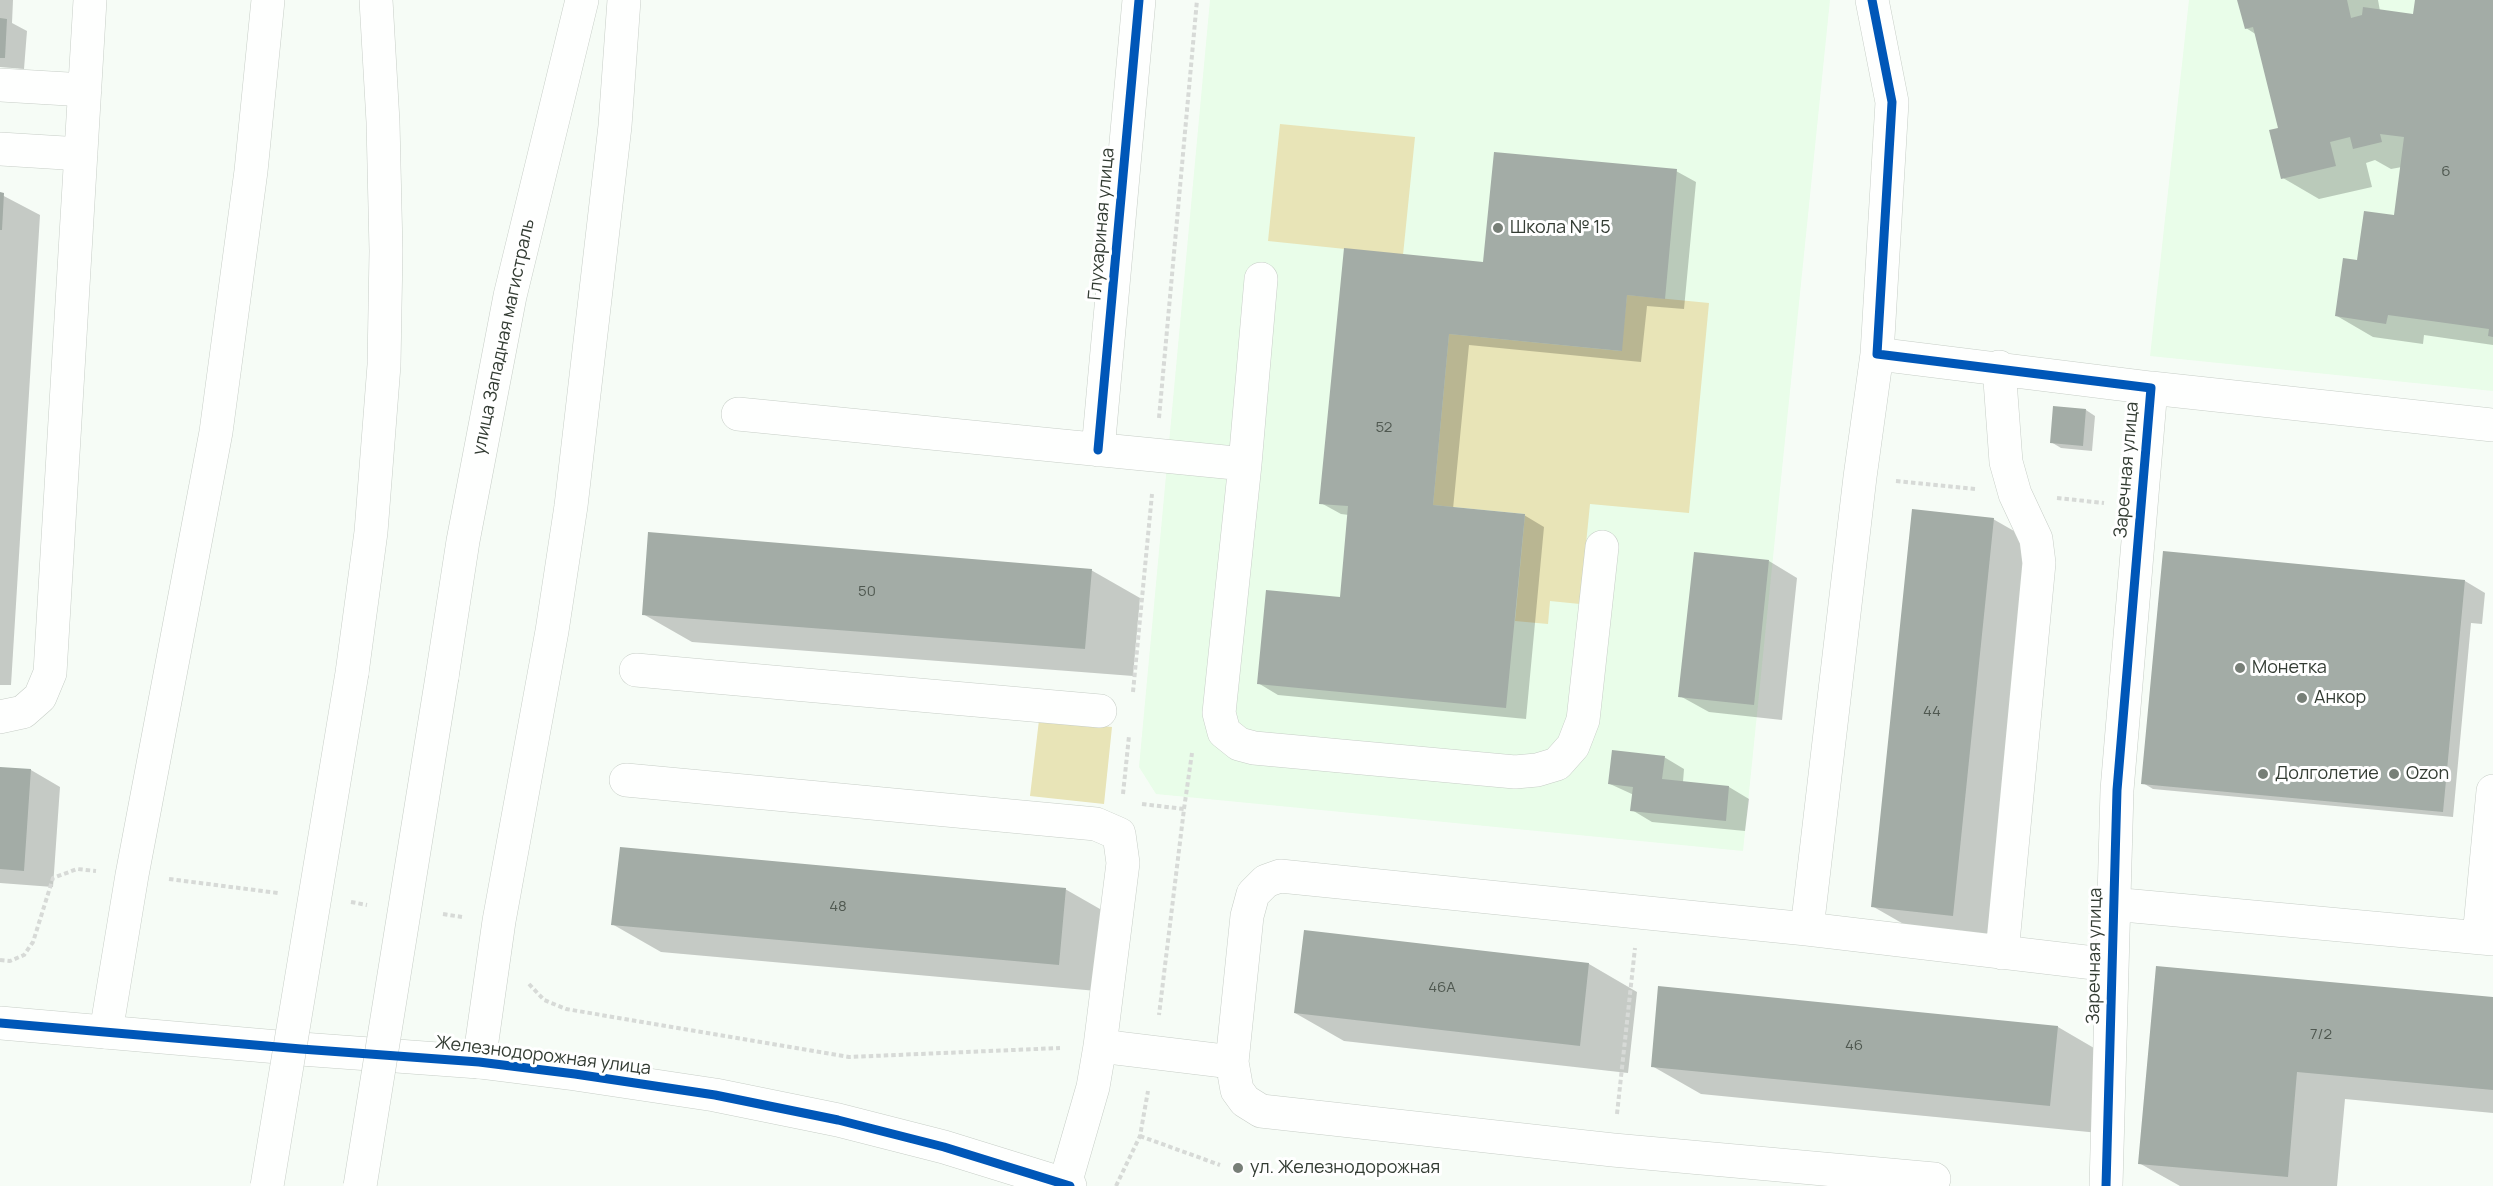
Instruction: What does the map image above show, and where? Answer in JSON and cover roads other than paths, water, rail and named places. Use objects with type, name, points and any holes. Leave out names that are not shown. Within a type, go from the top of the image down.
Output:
[{"type":"main road","points":[[0,717],[23,712],[40,697],[50,673],[90,0]]},
{"type":"main road","points":[[106,1032],[132,875],[216,432],[232,295],[251,171],[268,0]]},
{"type":"main road","points":[[267,1183],[352,673],[371,532],[384,365],[386,251],[376,0]]},
{"type":"main road","name":"улица Западная магистраль","points":[[369,1132],[463,541],[510,296],[582,0]]},
{"type":"main road","points":[[479,1062],[499,921],[552,631],[571,506],[615,126],[624,0]]},
{"type":"main road","name":"Глухариная улица","points":[[1098,450],[1139,0]]},
{"type":"main road","points":[[1807,929],[1860,477],[1877,354],[1892,102],[1872,0]]},
{"type":"main road","points":[[0,85],[85,90]]},
{"type":"main road","points":[[0,149],[81,154]]},
{"type":"main road","points":[[1261,279],[1245,464],[1219,713],[1224,732],[1239,744],[1254,748],[1515,772],[1537,770],[1557,764],[1573,746],[1583,720],[1602,547]]},
{"type":"main road","name":"Заречная улица","points":[[1877,354],[1999,367],[2151,388],[2117,790],[2112,904],[2106,1186]]},
{"type":"main road","points":[[1999,367],[2006,462],[2015,494],[2036,539],[2039,563],[2002,953]]},
{"type":"main road","points":[[2151,388],[2493,425]]},
{"type":"main road","points":[[738,414],[1245,464]]},
{"type":"main road","points":[[636,670],[1100,711]]},
{"type":"main road","points":[[626,780],[1096,824],[1119,834],[1123,862],[1100,1046],[1093,1087],[1068,1185]]},
{"type":"main road","points":[[2112,904],[2486,938],[2493,791]]},
{"type":"main road","points":[[1934,1179],[1613,1150],[1261,1111],[1245,1101],[1237,1090],[1232,1062],[1247,916],[1253,894],[1266,881],[1280,876],[1807,929],[2111,965]]},
{"type":"main road","name":"Железнодорожная улица","points":[[0,1023],[479,1062],[715,1095],[838,1120],[945,1147],[1068,1185]]},
{"type":"main road","points":[[1100,1046],[1232,1062]]},
{"type":"main road","points":[[360,1186],[369,1132]]},
{"type":"main road","points":[[369,1132],[372,1186]]},
{"type":"place","name":"Школа № 15","points":[[1498,228]]},
{"type":"place","name":"Монетка","points":[[2240,668]]},
{"type":"place","name":"Анкор","points":[[2302,698]]},
{"type":"place","name":"Долголетие","points":[[2263,774]]},
{"type":"place","name":"Ozon","points":[[2394,774]]},
{"type":"place","name":"ул. Железнодорожная","points":[[1238,1168]]}]
